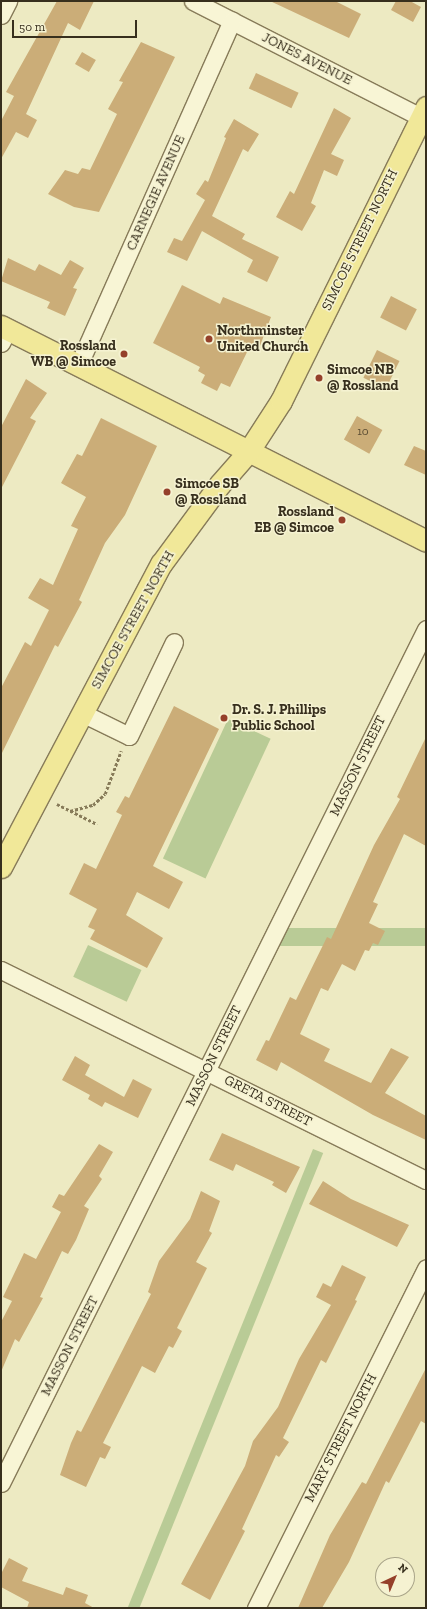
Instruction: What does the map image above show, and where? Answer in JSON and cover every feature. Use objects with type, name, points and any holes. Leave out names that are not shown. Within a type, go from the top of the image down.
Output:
[{"type":"main road","name":"SIMCOE STREET NORTH","points":[[1,867],[162,564],[220,484],[248,452],[281,401],[424,112]]},
{"type":"main road","points":[[3,333],[79,364],[248,452],[426,540]]},
{"type":"street","points":[[1,15],[8,1]]},
{"type":"street","name":"JONES AVENUE","points":[[193,1],[424,112]]},
{"type":"street","name":"CARNEGIE AVENUE","points":[[79,364],[232,21]]},
{"type":"street","name":"MASSON STREET","points":[[1,1483],[426,629]]},
{"type":"street","points":[[82,713],[129,736],[174,642]]},
{"type":"street","name":"GRETA STREET","points":[[1,970],[207,1070],[426,1180]]},
{"type":"street","name":"MARY STREET NORTH","points":[[256,1608],[426,1268]]},
{"type":"path","points":[[70,811],[92,806],[105,794],[124,743]]},
{"type":"path","points":[[57,804],[97,824]]},
{"type":"green space","points":[[228,719],[271,739],[206,878],[163,859]]},
{"type":"green space","points":[[272,928],[426,928],[426,946],[272,946]]},
{"type":"green space","points":[[88,945],[141,970],[127,1002],[73,977]]},
{"type":"green space","points":[[313,1149],[323,1153],[139,1608],[128,1608]]},
{"type":"building","points":[[57,1],[94,1],[80,30],[68,23],[26,114],[37,120],[28,138],[16,132],[1,159],[1,121],[14,96],[6,92]]},
{"type":"building","points":[[270,1],[335,1],[361,14],[349,38]]},
{"type":"building","points":[[396,1],[410,1],[421,7],[413,22],[391,10]]},
{"type":"building","points":[[141,42],[175,57],[99,212],[74,207],[48,194],[65,170],[78,174],[82,168],[90,170],[117,114],[108,109],[123,82],[119,81]]},
{"type":"building","points":[[82,52],[96,60],[89,72],[75,64]]},
{"type":"building","points":[[256,73],[299,93],[291,108],[249,88]]},
{"type":"building","points":[[334,108],[351,118],[331,154],[344,160],[337,176],[324,170],[311,203],[316,206],[302,231],[276,217],[290,191],[294,194]]},
{"type":"building","points":[[234,119],[259,134],[248,152],[243,149],[212,216],[245,234],[242,239],[279,257],[267,282],[247,272],[253,260],[202,231],[187,261],[167,252],[174,238],[182,241],[205,200],[196,194],[205,180],[208,182],[226,138],[224,137]]},
{"type":"building","points":[[8,258],[35,271],[39,264],[61,275],[70,260],[84,268],[73,288],[77,289],[65,316],[47,308],[50,302],[1,281]]},
{"type":"building","name":"Northminster United Church","points":[[182,285],[220,304],[223,297],[271,317],[258,351],[250,346],[230,387],[221,383],[217,391],[201,383],[205,375],[198,371],[200,367],[153,343]]},
{"type":"building","points":[[391,296],[417,309],[406,331],[380,317]]},
{"type":"building","points":[[377,350],[399,361],[386,389],[363,378]]},
{"type":"building","points":[[26,379],[47,393],[30,418],[36,421],[1,489],[1,427]]},
{"type":"building","points":[[357,416],[382,430],[369,454],[344,440]]},
{"type":"building","points":[[101,418],[157,446],[125,515],[105,543],[79,600],[82,602],[58,647],[55,645],[1,755],[1,688],[25,642],[31,646],[49,610],[28,598],[40,578],[53,585],[78,529],[71,526],[86,497],[61,483],[77,454],[82,456]]},
{"type":"building","points":[[414,446],[426,451],[426,475],[404,465]]},
{"type":"building","points":[[174,706],[219,729],[153,866],[183,882],[169,909],[137,892],[126,915],[163,938],[147,968],[90,939],[95,930],[88,927],[97,909],[69,894],[84,863],[96,869],[122,815],[116,812],[125,796],[129,798]]},
{"type":"building","points":[[426,737],[426,846],[404,834],[373,902],[378,904],[369,923],[385,931],[378,945],[373,943],[369,951],[365,950],[355,971],[342,964],[328,991],[321,988],[300,1034],[330,1049],[324,1061],[371,1083],[391,1048],[409,1057],[385,1093],[426,1116],[426,1140],[373,1115],[281,1062],[277,1071],[256,1060],[266,1040],[269,1041],[290,997],[296,1000],[327,937],[331,939],[374,845],[400,799],[397,797]]},
{"type":"building","points":[[75,1056],[90,1065],[85,1075],[124,1097],[133,1079],[152,1089],[138,1118],[105,1102],[102,1107],[88,1099],[90,1095],[62,1080]]},
{"type":"building","points":[[222,1133],[300,1167],[286,1193],[272,1185],[274,1182],[236,1164],[233,1171],[209,1160]]},
{"type":"building","points":[[99,1144],[113,1152],[99,1176],[102,1179],[84,1206],[89,1209],[76,1240],[68,1254],[62,1251],[40,1297],[43,1298],[19,1342],[15,1339],[1,1372],[1,1322],[12,1301],[3,1297],[24,1253],[36,1259],[61,1212],[52,1207],[59,1194],[64,1196]]},
{"type":"building","points":[[323,1181],[351,1199],[409,1225],[397,1247],[309,1204]]},
{"type":"building","points":[[201,1191],[220,1201],[209,1231],[212,1233],[196,1262],[207,1268],[177,1328],[182,1331],[173,1348],[169,1346],[155,1373],[142,1366],[103,1443],[111,1447],[105,1459],[100,1457],[86,1487],[60,1475],[71,1443],[77,1430],[81,1432],[151,1294],[148,1292],[159,1261],[190,1219]]},
{"type":"building","points":[[342,1265],[366,1277],[355,1300],[357,1301],[326,1363],[321,1360],[283,1438],[289,1442],[279,1457],[276,1455],[242,1529],[245,1531],[210,1600],[181,1584],[245,1466],[253,1441],[278,1407],[299,1359],[331,1305],[316,1297],[323,1283],[331,1287]]},
{"type":"building","points":[[426,1368],[426,1424],[421,1421],[389,1483],[386,1481],[349,1562],[322,1608],[298,1608],[330,1535],[362,1482],[366,1484]]},
{"type":"building","points":[[9,1558],[28,1568],[22,1581],[63,1595],[66,1587],[88,1595],[85,1603],[94,1608],[27,1608],[29,1602],[1,1587],[1,1574]]},
{"type":"place","name":"Northminster United Church","points":[[209,339]]},
{"type":"place","name":"Rossland WB @ Simcoe","points":[[124,354]]},
{"type":"place","name":"Simcoe NB @ Rossland","points":[[319,378]]},
{"type":"place","name":"Simcoe SB @ Rossland","points":[[167,492]]},
{"type":"place","name":"Rossland EB @ Simcoe","points":[[342,520]]},
{"type":"place","name":"Dr. S. J. Phillips Public School","points":[[224,718]]}]
